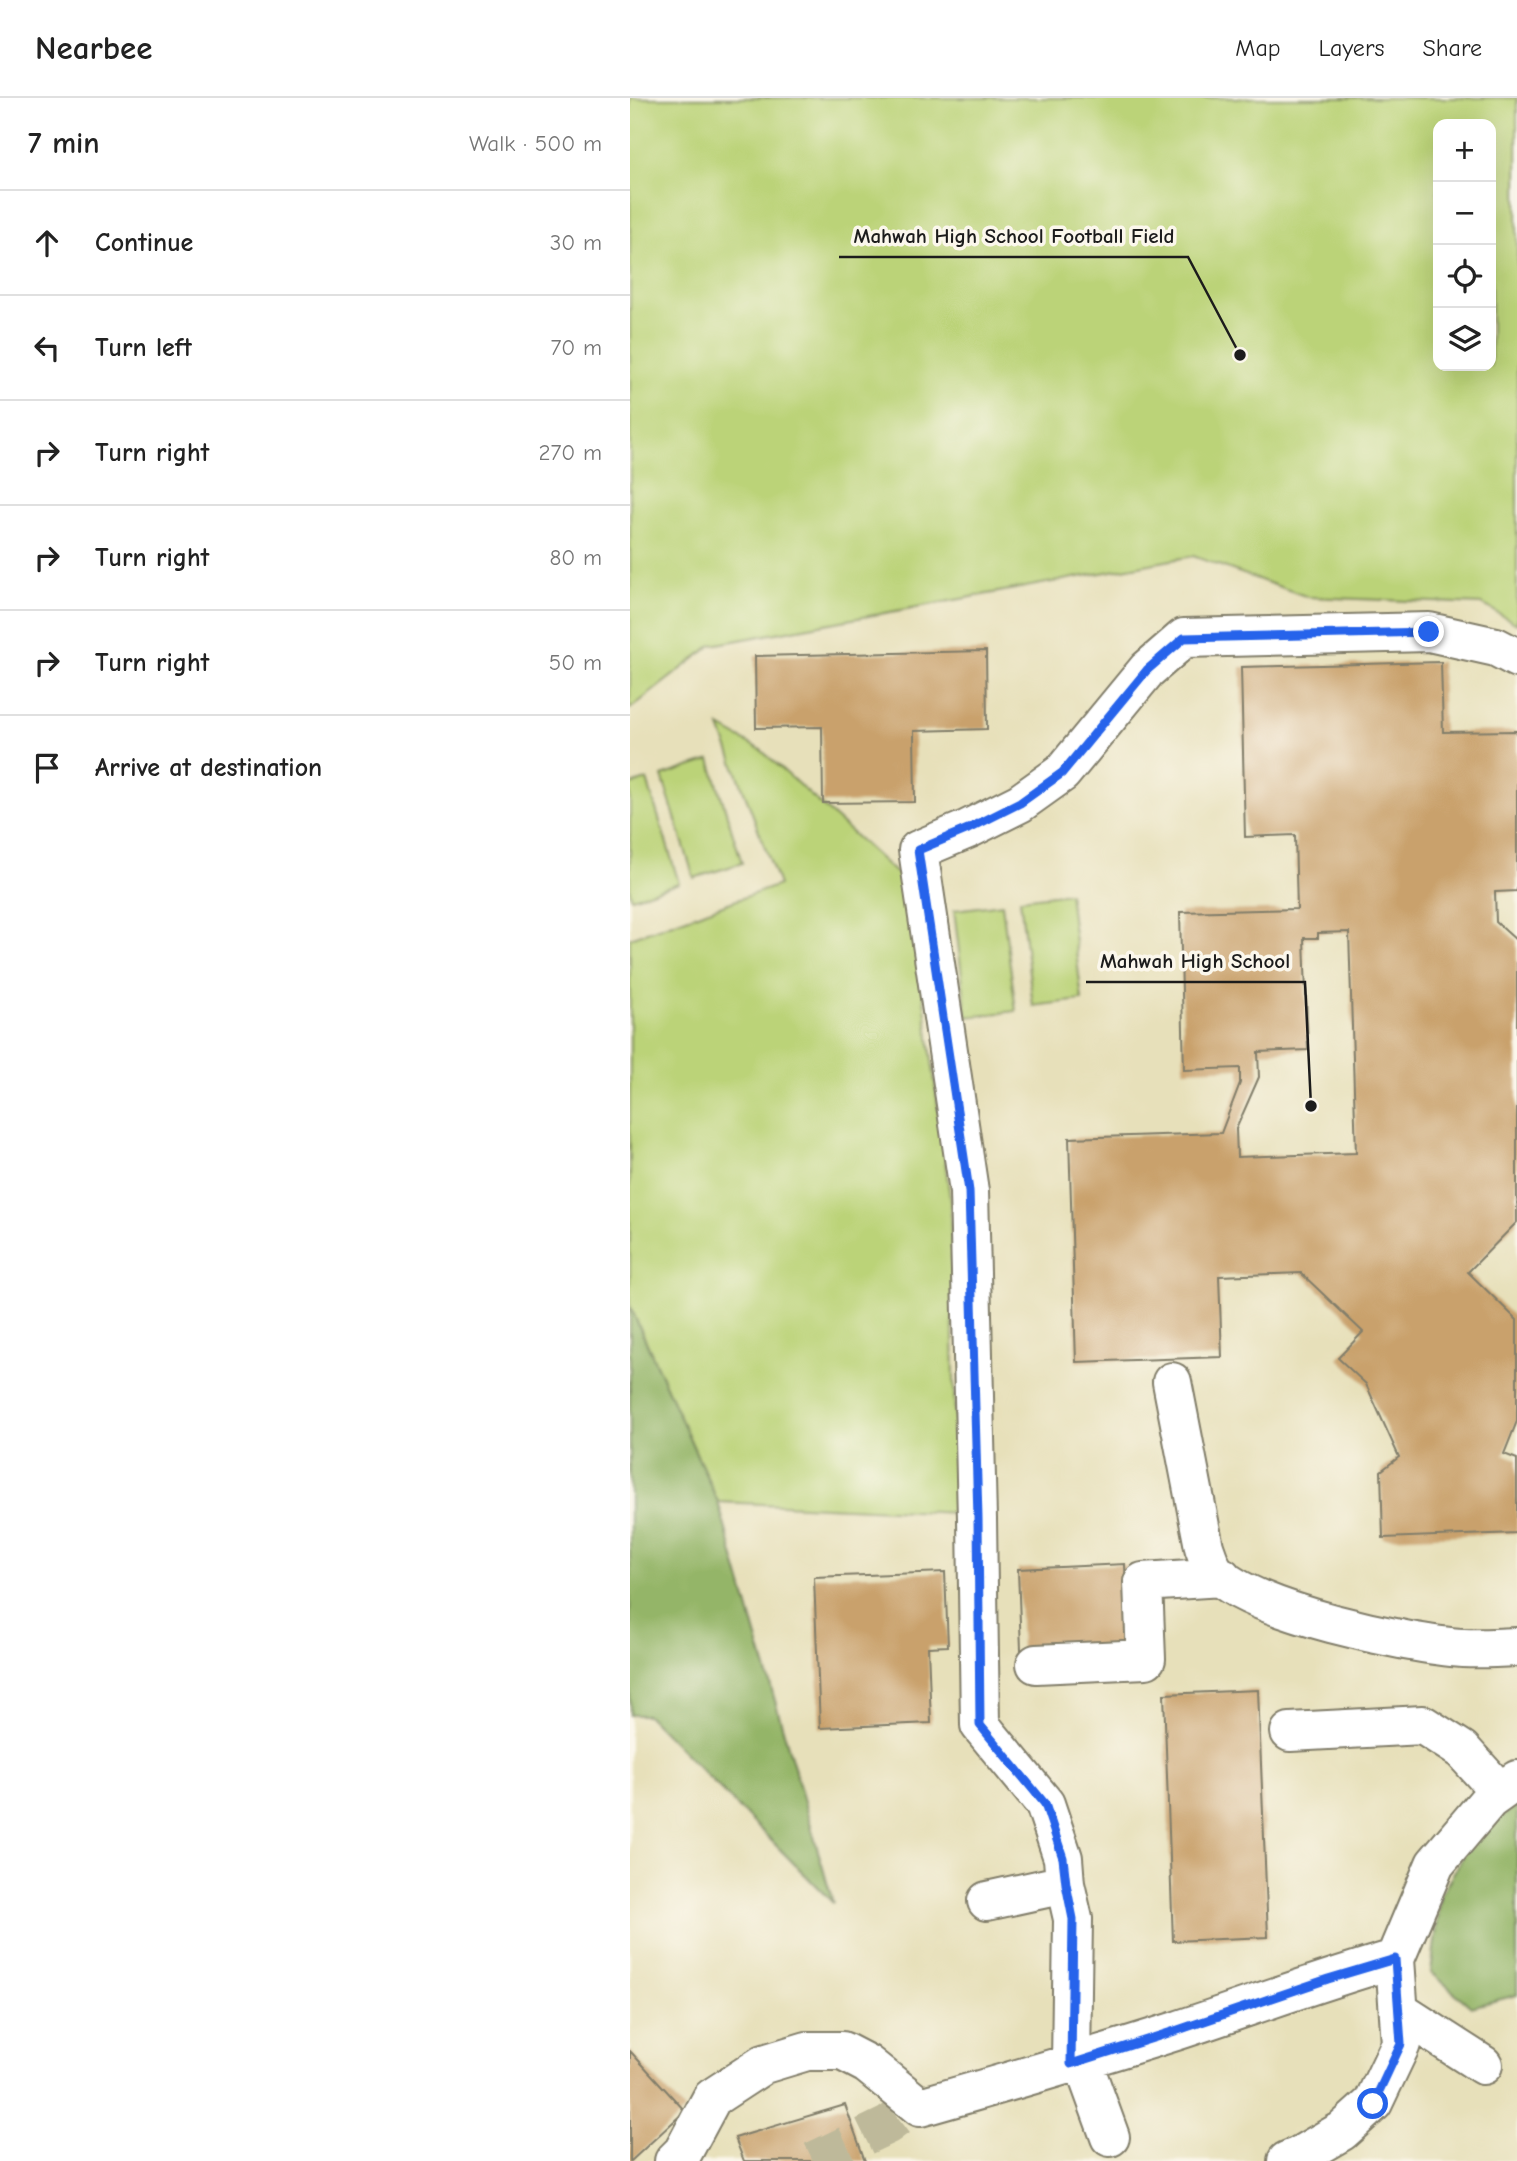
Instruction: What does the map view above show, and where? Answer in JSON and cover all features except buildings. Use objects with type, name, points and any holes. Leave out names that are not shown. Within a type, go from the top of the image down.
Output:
[{"type":"lane","points":[[1110,2137],[1076,2062],[1073,1919],[1063,1858],[1045,1804],[980,1725],[978,1518],[969,1191],[918,850],[1020,803],[1062,773],[1147,670],[1184,638],[1429,632],[1496,647],[1517,658]]},
{"type":"lane","points":[[1172,1382],[1204,1547],[1214,1571],[1235,1586],[1272,1605],[1373,1635],[1462,1648],[1517,1647]]},
{"type":"lane","points":[[1036,1664],[1146,1658],[1143,1582],[1222,1577]]},
{"type":"lane","points":[[1286,2161],[1342,2131],[1373,2104],[1401,2044],[1395,1959],[1435,1864],[1489,1800],[1509,1786],[1462,1749],[1423,1725],[1290,1732]]},
{"type":"lane","points":[[987,1901],[1066,1884]]},
{"type":"lane","points":[[674,2161],[683,2152],[712,2098],[764,2064],[807,2051],[842,2051],[867,2064],[919,2107],[1076,2062],[1395,1959]]},
{"type":"lane","points":[[1399,2011],[1483,2065]]},
{"type":"green space","points":[[630,98],[1517,98],[1517,624],[1482,604],[1308,597],[1193,556],[712,645],[630,709]]},
{"type":"green space","points":[[720,727],[761,750],[909,885],[950,1198],[957,1513],[718,1502],[630,1306],[630,938],[779,885]]},
{"type":"green space","points":[[710,760],[742,863],[694,878],[662,776]]},
{"type":"green space","points":[[647,780],[679,883],[632,898],[630,785]]},
{"type":"green space","points":[[1069,893],[1082,1000],[1033,1006],[1020,899]]},
{"type":"green space","points":[[1002,904],[1016,1011],[967,1017],[954,910]]},
{"type":"green space","points":[[630,1306],[718,1502],[833,1903],[647,1715],[630,1715]]},
{"type":"green space","points":[[1517,1806],[1517,1995],[1471,2007],[1431,1972],[1441,1895],[1475,1835]]},
{"type":"tunnel","points":[[813,2161],[888,2125],[916,2104]]},
{"type":"place","name":"Mahwah High School Football Field","points":[[1240,355]]},
{"type":"place","name":"Mahwah High School","points":[[1311,1106]]},
{"type":"route","points":[[1373,2104],[1401,2044],[1395,1959],[1071,2064],[1073,1919],[1063,1858],[1045,1804],[980,1725],[978,1518],[969,1191],[918,850],[1020,803],[1062,773],[1147,670],[1184,638],[1429,632]]}]
